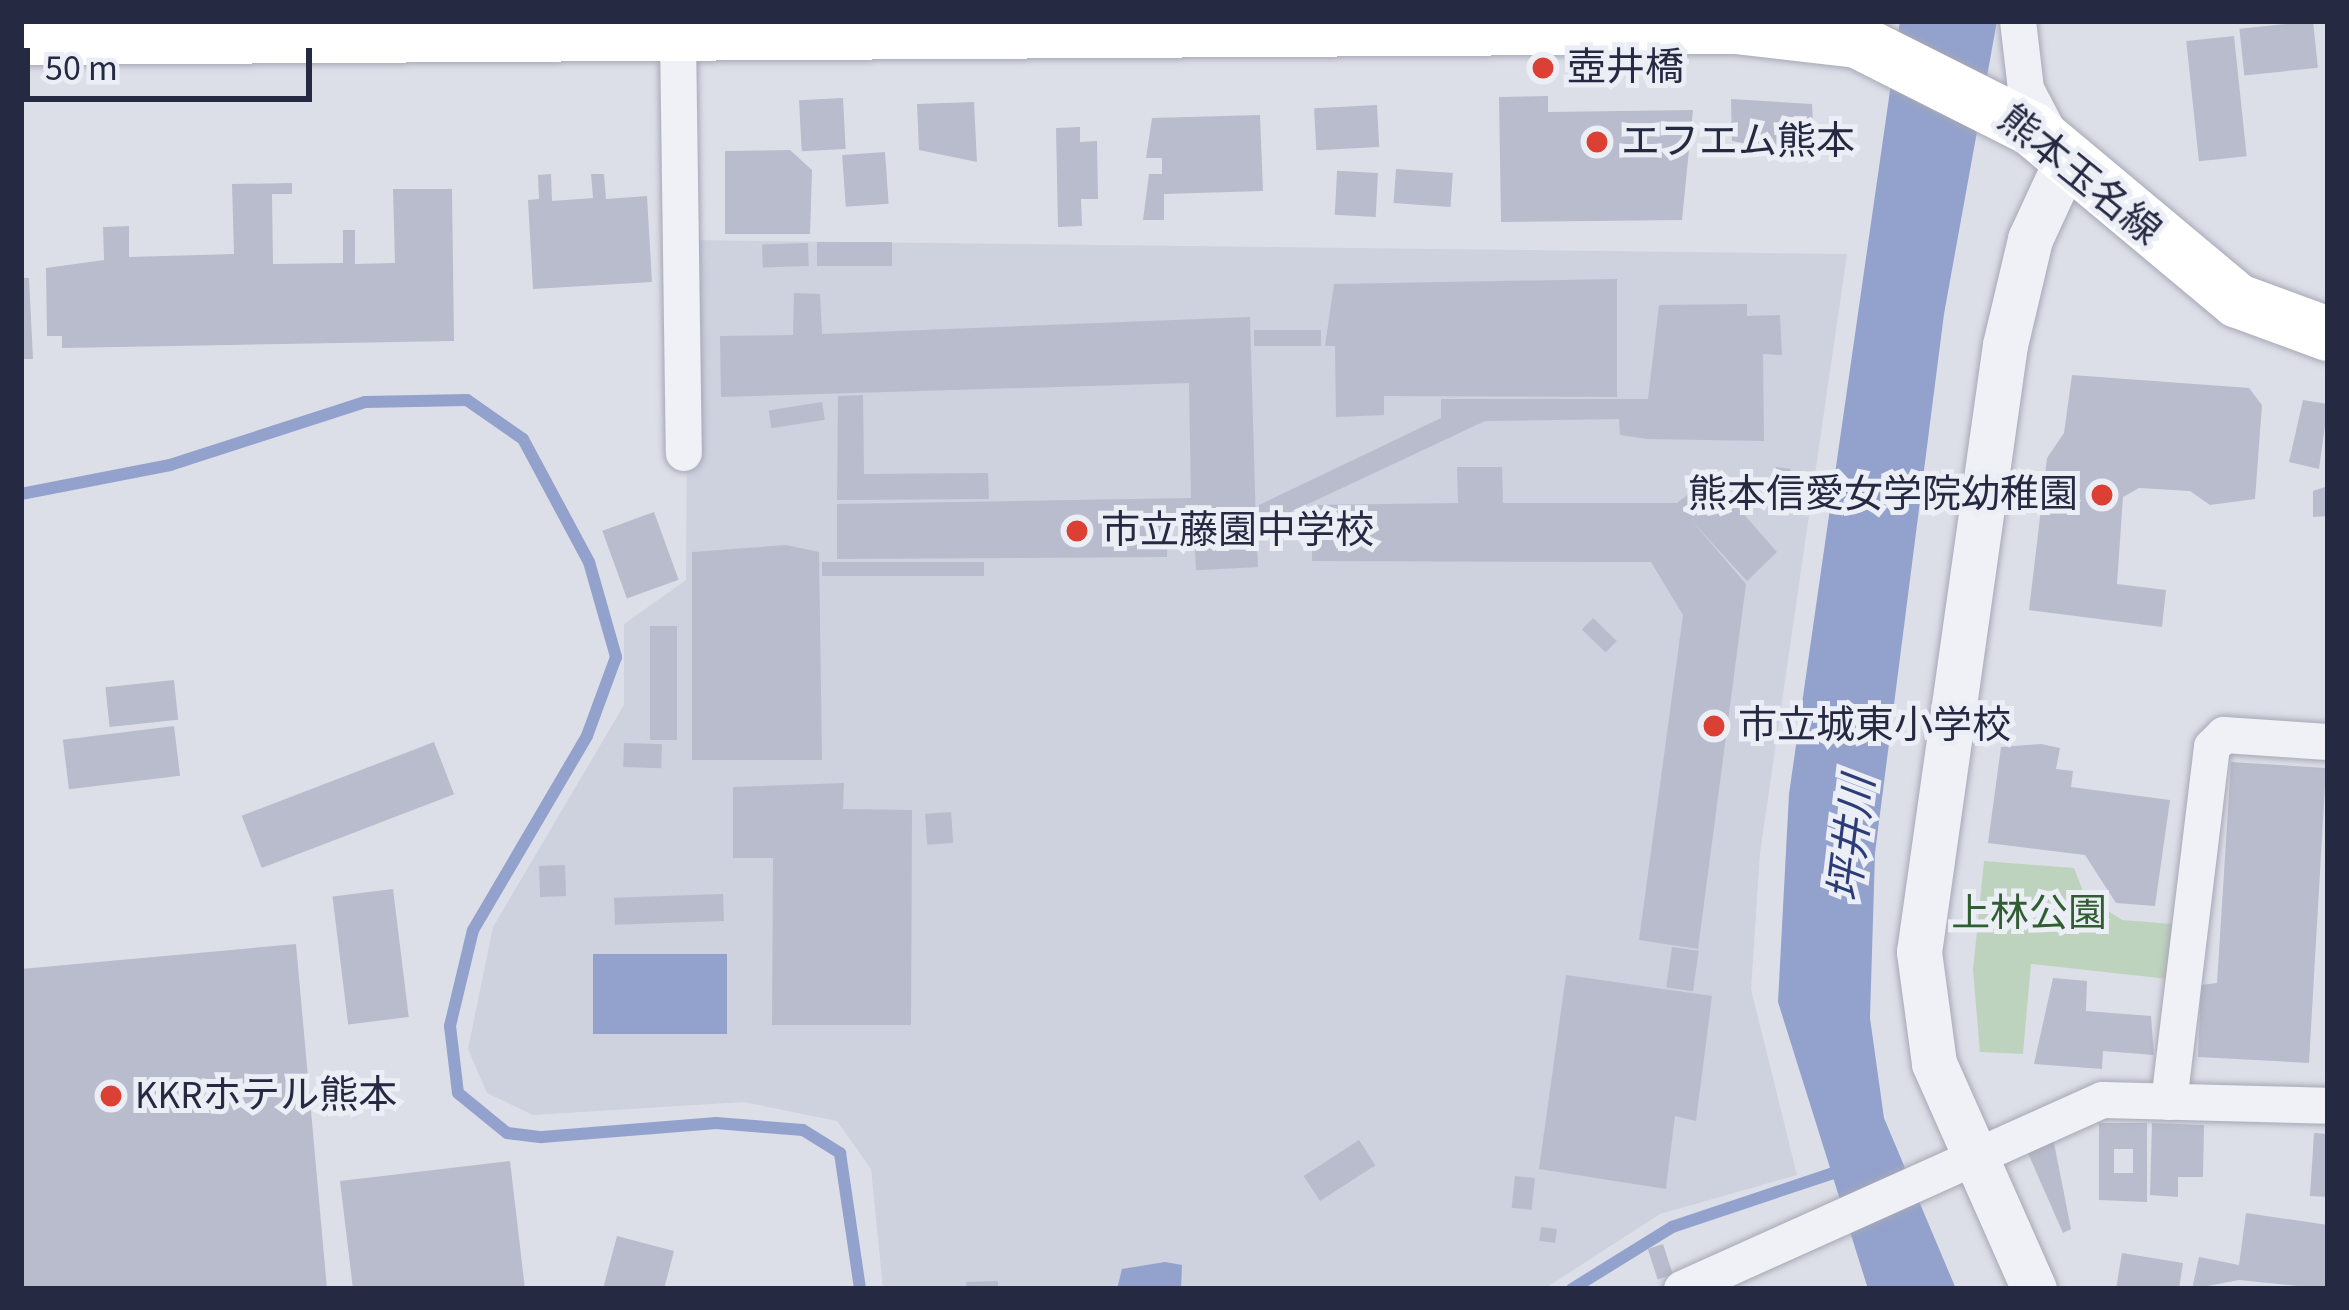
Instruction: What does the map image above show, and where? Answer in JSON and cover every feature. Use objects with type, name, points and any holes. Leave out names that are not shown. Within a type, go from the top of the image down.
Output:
[{"type":"main road","name":"熊本玉名線","points":[[21,38],[678,38],[1287,27],[1736,28],[1857,41],[1998,107],[2239,301],[2328,334]]},
{"type":"street","points":[[2018,21],[2026,89],[2067,159],[2030,239],[2005,345],[1919,952],[1953,1167],[2034,1289]]},
{"type":"street","points":[[678,38],[684,453]]},
{"type":"street","points":[[2169,1102],[2212,747],[2224,735],[2328,742]]},
{"type":"street","points":[[1682,1289],[2103,1100],[2328,1106]]},
{"type":"shaded area","points":[[688,240],[1847,254],[1760,853],[1751,989],[1797,1175],[1660,1214],[1544,1289],[883,1289],[871,1169],[837,1121],[744,1102],[533,1115],[487,1093],[468,1049],[493,927],[624,705],[624,624],[686,580]]},
{"type":"green space","name":"上林公園","points":[[1984,861],[2074,868],[2085,896],[2122,920],[2173,924],[2168,979],[2031,964],[2023,1054],[1980,1052],[1973,970]]},
{"type":"water","name":"坪井川","points":[[1900,21],[1997,21],[1944,314],[1875,853],[1870,1018],[1884,1118],[1956,1289],[1868,1289],[1778,1002],[1789,794]]},
{"type":"water","points":[[593,954],[727,954],[727,1034],[593,1034]]},
{"type":"water","points":[[1165,1262],[1182,1265],[1181,1289],[1117,1289],[1122,1269]]},
{"type":"building","points":[[2313,21],[2318,68],[2244,75],[2239,29]]},
{"type":"building","points":[[2234,36],[2247,156],[2199,161],[2186,41]]},
{"type":"building","name":"エフエム熊本","points":[[1548,96],[1548,112],[1693,110],[1682,220],[1501,222],[1499,97]]},
{"type":"building","points":[[843,98],[846,149],[802,151],[799,100]]},
{"type":"building","points":[[1731,99],[1812,104],[1815,157],[1732,141]]},
{"type":"building","points":[[974,102],[977,162],[919,150],[917,104]]},
{"type":"building","points":[[1377,105],[1379,147],[1316,150],[1314,108]]},
{"type":"building","points":[[1260,115],[1263,191],[1164,194],[1164,220],[1143,220],[1149,174],[1162,174],[1162,158],[1146,158],[1152,118]]},
{"type":"building","points":[[1080,127],[1080,142],[1097,141],[1098,199],[1081,199],[1082,226],[1058,227],[1056,128]]},
{"type":"building","points":[[790,150],[812,170],[810,234],[725,234],[725,151]]},
{"type":"building","points":[[885,152],[889,204],[846,207],[842,155]]},
{"type":"building","points":[[1396,169],[1453,173],[1450,207],[1394,203]]},
{"type":"building","points":[[1337,171],[1378,173],[1376,217],[1335,215]]},
{"type":"building","points":[[551,174],[552,201],[593,198],[591,174],[604,174],[606,199],[647,196],[652,282],[533,289],[528,200],[539,199],[538,175]]},
{"type":"building","points":[[292,183],[292,194],[272,194],[273,264],[343,263],[343,230],[355,230],[355,264],[395,263],[393,189],[452,189],[454,341],[62,348],[62,336],[47,336],[46,268],[104,260],[103,227],[129,226],[129,257],[234,254],[232,184]]},
{"type":"building","points":[[817,242],[892,242],[892,266],[817,266]]},
{"type":"building","points":[[808,243],[809,266],[763,268],[762,245]]},
{"type":"building","points":[[21,278],[29,278],[33,359],[21,359]]},
{"type":"building","points":[[1617,279],[1617,397],[1384,396],[1384,415],[1336,417],[1335,346],[1325,346],[1334,284]]},
{"type":"building","points":[[794,293],[820,294],[822,334],[1250,317],[1256,525],[1168,520],[1167,557],[837,559],[837,504],[1191,498],[1189,383],[721,397],[720,336],[793,335]]},
{"type":"building","points":[[1747,304],[1747,316],[1780,315],[1782,355],[1763,354],[1764,441],[1620,435],[1619,419],[1485,421],[1259,527],[1259,505],[1441,418],[1441,399],[1648,399],[1659,305]]},
{"type":"building","points":[[1254,330],[1321,330],[1321,346],[1254,346]]},
{"type":"building","points":[[2072,375],[2249,388],[2262,405],[2255,499],[2210,505],[2190,491],[2139,488],[2123,497],[2117,584],[2166,590],[2162,627],[2029,610],[2047,458],[2064,433]]},
{"type":"building","points":[[863,395],[864,474],[988,473],[989,499],[837,500],[838,396]]},
{"type":"building","points":[[2303,400],[2328,404],[2319,469],[2289,462]]},
{"type":"building","points":[[822,402],[825,420],[771,428],[769,410]]},
{"type":"building","points":[[1457,467],[1502,467],[1503,503],[1677,503],[1711,477],[1777,552],[1747,581],[1691,520],[1746,584],[1698,949],[1639,940],[1683,615],[1651,562],[1312,561],[1313,505],[1458,503]]},
{"type":"building","points":[[1776,467],[1791,469],[1788,491],[1773,489]]},
{"type":"building","points":[[2328,486],[2328,516],[2313,517],[2313,491]]},
{"type":"building","points":[[654,512],[679,580],[627,598],[602,531]]},
{"type":"building","points":[[1256,529],[1258,567],[1196,570],[1194,532]]},
{"type":"building","points":[[786,545],[819,552],[822,760],[692,760],[692,552]]},
{"type":"building","points":[[822,562],[984,562],[984,576],[822,576]]},
{"type":"building","points":[[1593,618],[1617,641],[1606,652],[1582,630]]},
{"type":"building","points":[[650,626],[677,626],[677,740],[650,740]]},
{"type":"building","points":[[174,680],[178,720],[110,727],[105,687]]},
{"type":"building","points":[[174,726],[180,776],[69,789],[63,740]]},
{"type":"building","points":[[434,742],[454,794],[262,868],[242,816]]},
{"type":"building","points":[[624,743],[662,744],[661,768],[623,767]]},
{"type":"building","points":[[2041,744],[2060,748],[2056,769],[2073,771],[2071,787],[2170,800],[2155,906],[2116,903],[2085,855],[1988,843],[2001,747]]},
{"type":"building","points":[[2231,762],[2326,768],[2309,1063],[2198,1057],[2201,985],[2217,983]]},
{"type":"building","points":[[844,783],[843,809],[912,810],[911,1025],[772,1025],[773,858],[733,858],[733,787]]},
{"type":"building","points":[[951,812],[953,843],[927,845],[925,814]]},
{"type":"building","points":[[565,865],[566,896],[540,897],[539,866]]},
{"type":"building","points":[[393,889],[409,1017],[348,1024],[332,896]]},
{"type":"building","points":[[723,894],[724,921],[615,925],[614,898]]},
{"type":"building","points":[[296,944],[327,1289],[21,1289],[21,969]]},
{"type":"building","points":[[1672,947],[1699,951],[1693,991],[1666,988]]},
{"type":"building","points":[[1566,975],[1712,996],[1696,1121],[1675,1116],[1666,1189],[1539,1169]]},
{"type":"building","points":[[2053,978],[2087,981],[2086,1011],[2151,1016],[2154,1055],[2103,1051],[2102,1069],[2034,1064]]},
{"type":"building","points":[[2099,1123],[2147,1123],[2147,1202],[2099,1200]],"holes":[[[2114,1149],[2133,1149],[2133,1173],[2114,1173]]]},
{"type":"building","points":[[2152,1123],[2204,1125],[2203,1177],[2178,1177],[2178,1197],[2150,1195]]},
{"type":"building","points":[[2314,1133],[2328,1134],[2328,1197],[2310,1196]]},
{"type":"building","points":[[2053,1138],[2071,1229],[2063,1233],[2027,1151]]},
{"type":"building","points":[[1359,1140],[1375,1165],[1320,1201],[1304,1176]]},
{"type":"building","points":[[510,1161],[525,1289],[353,1289],[340,1181]]},
{"type":"building","points":[[1515,1176],[1535,1178],[1532,1210],[1512,1208]]},
{"type":"building","points":[[2246,1213],[2328,1225],[2328,1289],[2239,1280],[2192,1289],[2199,1257],[2239,1265]]},
{"type":"building","points":[[1541,1227],[1557,1229],[1555,1243],[1539,1241]]},
{"type":"building","points":[[617,1236],[674,1251],[664,1289],[603,1289]]},
{"type":"building","points":[[1663,1244],[1673,1274],[1658,1279],[1648,1249]]},
{"type":"building","points":[[2122,1253],[2183,1263],[2179,1289],[2116,1289]]},
{"type":"building","points":[[998,1281],[998,1289],[967,1289],[966,1282]]},
{"type":"waterway","points":[[21,494],[170,465],[365,402],[467,400],[523,439],[589,562],[616,657],[587,736],[473,930],[450,1026],[458,1093],[507,1133],[542,1137],[716,1123],[803,1130],[840,1153],[860,1289]]},
{"type":"waterway","points":[[1572,1289],[1672,1227],[1842,1170]]},
{"type":"place","name":"壺井橋","points":[[1543,68]]},
{"type":"place","name":"エフエム熊本","points":[[1597,142]]},
{"type":"place","name":"熊本信愛女学院幼稚園","points":[[2102,495]]},
{"type":"place","name":"市立藤園中学校","points":[[1077,531]]},
{"type":"place","name":"市立城東小学校","points":[[1714,726]]},
{"type":"place","name":"KKRホテル熊本","points":[[111,1096]]}]
